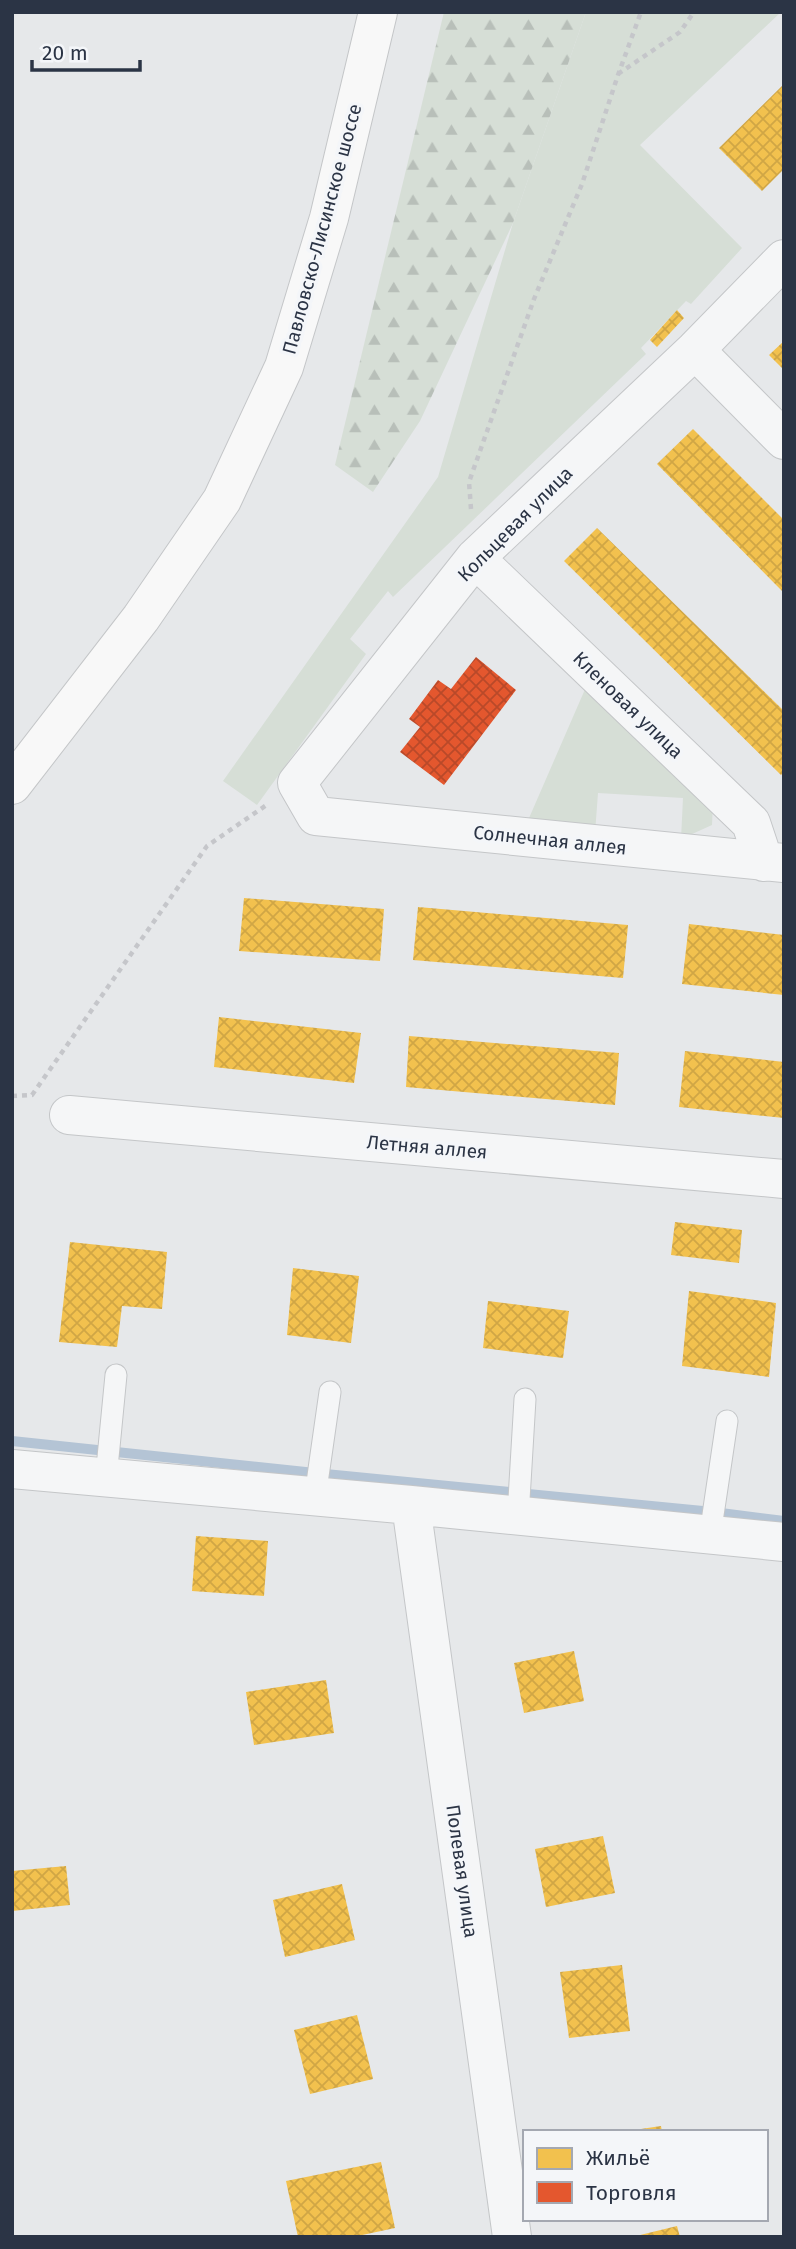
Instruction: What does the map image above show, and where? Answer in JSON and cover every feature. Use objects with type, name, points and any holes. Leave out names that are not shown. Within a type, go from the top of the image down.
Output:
[{"type":"main road","name":"Павловско-Лисинское шоссе","points":[[12,785],[141,618],[222,500],[284,367],[329,218],[378,12]]},
{"type":"street","name":"Кольцевая улица","points":[[297,783],[475,558],[695,350],[784,259]]},
{"type":"street","points":[[695,350],[784,440]]},
{"type":"street","name":"Кленовая улица","points":[[475,558],[751,823],[774,862]]},
{"type":"street","name":"Солнечная аллея","points":[[297,783],[316,816],[774,862]]},
{"type":"street","name":"Летняя аллея","points":[[69,1115],[784,1179]]},
{"type":"street","points":[[12,1469],[784,1542]]},
{"type":"street","name":"Полевая улица","points":[[411,1505],[512,2237]]},
{"type":"lane","points":[[106,1478],[116,1375]]},
{"type":"lane","points":[[315,1496],[330,1392]]},
{"type":"lane","points":[[518,1516],[525,1399]]},
{"type":"lane","points":[[710,1535],[727,1421]]},
{"type":"path","points":[[475,558],[469,482],[534,299],[582,184],[641,12]]},
{"type":"path","points":[[618,75],[680,32],[694,12]]},
{"type":"path","points":[[12,1096],[32,1095],[207,846],[297,783]]},
{"type":"green space","points":[[444,12],[586,12],[513,223],[420,421],[373,492],[335,465]]},
{"type":"green space","points":[[586,12],[781,12],[640,145],[742,248],[691,304],[686,301],[641,348],[646,354],[393,597],[388,591],[350,639],[366,654],[257,805],[223,781],[438,477],[513,223]]},
{"type":"green space","points":[[586,687],[713,802],[712,825],[681,839],[683,798],[598,793],[595,833],[526,825]]},
{"type":"building: Жильё","points":[[784,84],[784,169],[762,191],[719,148]]},
{"type":"building: Жильё","points":[[677,310],[684,318],[657,347],[650,340]]},
{"type":"building: Жильё","points":[[784,341],[784,370],[769,355]]},
{"type":"building: Жильё","points":[[693,429],[784,520],[784,593],[657,464]]},
{"type":"building: Жильё","points":[[597,528],[784,711],[784,772],[781,775],[564,561]]},
{"type":"building: Жильё","points":[[244,898],[384,909],[380,961],[239,951]]},
{"type":"building: Жильё","points":[[418,907],[628,925],[623,978],[413,960]]},
{"type":"building: Жильё","points":[[689,924],[784,935],[784,995],[682,984]]},
{"type":"building: Жильё","points":[[219,1017],[361,1033],[354,1083],[214,1067]]},
{"type":"building: Жильё","points":[[409,1036],[619,1053],[615,1105],[406,1087]]},
{"type":"building: Жильё","points":[[685,1051],[784,1062],[784,1118],[679,1107]]},
{"type":"building: Жильё","points":[[675,1222],[742,1230],[739,1263],[671,1255]]},
{"type":"building: Жильё","points":[[70,1242],[167,1252],[162,1309],[122,1306],[117,1347],[59,1342]]},
{"type":"building: Жильё","points":[[293,1268],[359,1276],[351,1343],[287,1335]]},
{"type":"building: Жильё","points":[[689,1291],[776,1303],[769,1377],[682,1366]]},
{"type":"building: Жильё","points":[[488,1301],[569,1311],[563,1358],[483,1348]]},
{"type":"building: Жильё","points":[[196,1536],[268,1541],[264,1596],[192,1591]]},
{"type":"building: Жильё","points":[[574,1651],[584,1701],[524,1713],[514,1663]]},
{"type":"building: Жильё","points":[[326,1680],[334,1733],[254,1745],[246,1692]]},
{"type":"building: Жильё","points":[[603,1836],[615,1893],[546,1907],[535,1849]]},
{"type":"building: Жильё","points":[[66,1866],[70,1905],[12,1911],[12,1871]]},
{"type":"building: Жильё","points":[[342,1884],[355,1940],[285,1957],[273,1900]]},
{"type":"building: Жильё","points":[[622,1965],[630,2031],[569,2038],[560,1972]]},
{"type":"building: Жильё","points":[[357,2015],[373,2079],[310,2094],[294,2030]]},
{"type":"building: Жильё","points":[[661,2126],[662,2130],[634,2130]]},
{"type":"building: Жильё","points":[[381,2162],[395,2228],[353,2237],[298,2237],[286,2181]]},
{"type":"building: Жильё","points":[[677,2226],[680,2237],[636,2236]]},
{"type":"building: Торговля","points":[[476,657],[516,690],[444,785],[400,752],[420,727],[409,719],[438,680],[451,689]]},
{"type":"waterway","points":[[12,1441],[784,1521]]}]
